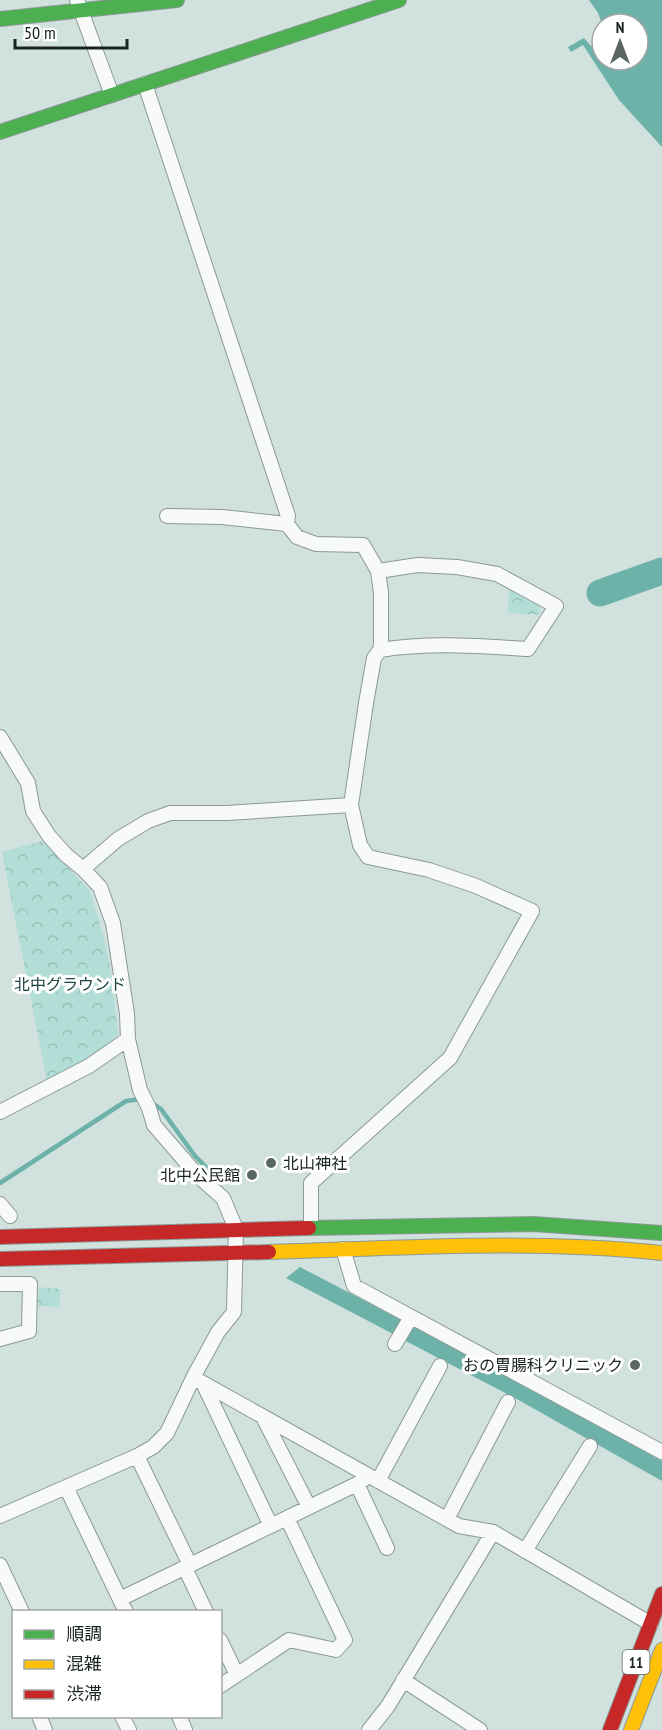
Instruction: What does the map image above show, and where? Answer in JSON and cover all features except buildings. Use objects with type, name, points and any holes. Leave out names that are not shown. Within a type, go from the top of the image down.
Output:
[{"type":"street","points":[[0,19],[79,6],[177,0]]},
{"type":"street","points":[[0,132],[399,0]]},
{"type":"street","points":[[79,6],[112,95]]},
{"type":"street","points":[[145,84],[260,427],[288,516],[287,524],[297,537],[316,544],[363,544],[378,571],[381,593],[380,650],[375,658],[370,681],[351,805],[360,845],[368,857],[438,873],[476,886],[532,911],[450,1058],[311,1183],[311,1228]]},
{"type":"street","points":[[167,516],[222,517],[287,524]]},
{"type":"street","points":[[378,571],[418,565],[457,567],[497,574],[556,606],[528,649],[456,644],[412,645],[380,650]]},
{"type":"street","points":[[0,737],[28,783],[33,811],[60,848],[100,887],[113,923],[128,1014],[128,1039],[140,1090],[150,1108],[154,1125],[198,1176],[223,1198],[236,1229],[234,1312],[218,1332],[195,1374],[271,1526]]},
{"type":"street","points":[[83,869],[118,839],[148,821],[170,813],[227,813],[351,805]]},
{"type":"street","points":[[0,1112],[88,1066],[128,1039]]},
{"type":"street","points":[[0,1204],[10,1216]]},
{"type":"street","points":[[0,1237],[236,1229],[533,1224],[662,1233]]},
{"type":"street","points":[[0,1259],[485,1246],[608,1247],[662,1252]]},
{"type":"street","points":[[343,1249],[354,1286],[662,1452]]},
{"type":"street","points":[[0,1284],[30,1284],[29,1331],[0,1339]]},
{"type":"street","points":[[395,1344],[411,1317]]},
{"type":"street","points":[[66,1487],[123,1605],[188,1567],[357,1484],[374,1478],[440,1366]]},
{"type":"street","points":[[199,1380],[447,1520],[459,1526],[493,1532],[651,1624]]},
{"type":"street","points":[[1,1513],[66,1487],[153,1447],[167,1433],[199,1380]]},
{"type":"street","points":[[447,1520],[508,1402]]},
{"type":"street","points":[[264,1417],[309,1507]]},
{"type":"street","points":[[525,1551],[590,1446]]},
{"type":"street","points":[[137,1456],[206,1610]]},
{"type":"street","points":[[357,1484],[387,1548]]},
{"type":"street","points":[[222,1685],[288,1640],[336,1650],[345,1640],[287,1518]]},
{"type":"street","points":[[369,1730],[388,1706],[493,1532]]},
{"type":"street","points":[[0,1565],[22,1610]]},
{"type":"street","name":"11","points":[[610,1730],[662,1594]]},
{"type":"street","points":[[222,1644],[237,1675]]},
{"type":"street","name":"11","points":[[631,1730],[662,1650]]},
{"type":"street","points":[[403,1680],[480,1730]]},
{"type":"green space","points":[[509,586],[539,605],[540,615],[508,613]]},
{"type":"green space","name":"北中グラウンド","points":[[43,841],[90,891],[104,938],[112,977],[118,1034],[98,1053],[47,1082],[2,852]]},
{"type":"green space","points":[[39,1287],[61,1289],[59,1307],[37,1306]]},
{"type":"water","points":[[589,0],[662,0],[662,147],[619,100],[601,72],[650,72],[650,12],[597,12]]},
{"type":"water","points":[[584,38],[590,45],[590,56],[583,45],[571,52],[568,47]]},
{"type":"water","points":[[300,1267],[405,1322],[397,1336],[286,1278]]},
{"type":"water","points":[[408,1323],[484,1362],[662,1461],[662,1481],[515,1398],[400,1338]]},
{"type":"waterway","points":[[600,593],[662,571]]},
{"type":"waterway","points":[[0,1183],[126,1101],[141,1099]]},
{"type":"waterway","points":[[152,1103],[161,1109],[195,1156],[221,1182]]},
{"type":"traffic: fast","points":[[0,19],[177,0]]},
{"type":"traffic: fast","points":[[0,132],[399,0]]},
{"type":"traffic: fast","points":[[309,1228],[533,1224],[662,1233]]},
{"type":"traffic: slow","points":[[269,1252],[515,1245],[662,1253]]},
{"type":"traffic: slow","points":[[631,1730],[662,1650]]},
{"type":"traffic: jam","points":[[0,1237],[309,1228]]},
{"type":"traffic: jam","points":[[0,1259],[269,1252]]},
{"type":"traffic: jam","points":[[610,1730],[662,1594]]},
{"type":"place","name":"北山神社","points":[[271,1163]]},
{"type":"place","name":"北中公民館","points":[[252,1175]]},
{"type":"place","name":"おの胃腸科クリニック","points":[[635,1365]]}]
